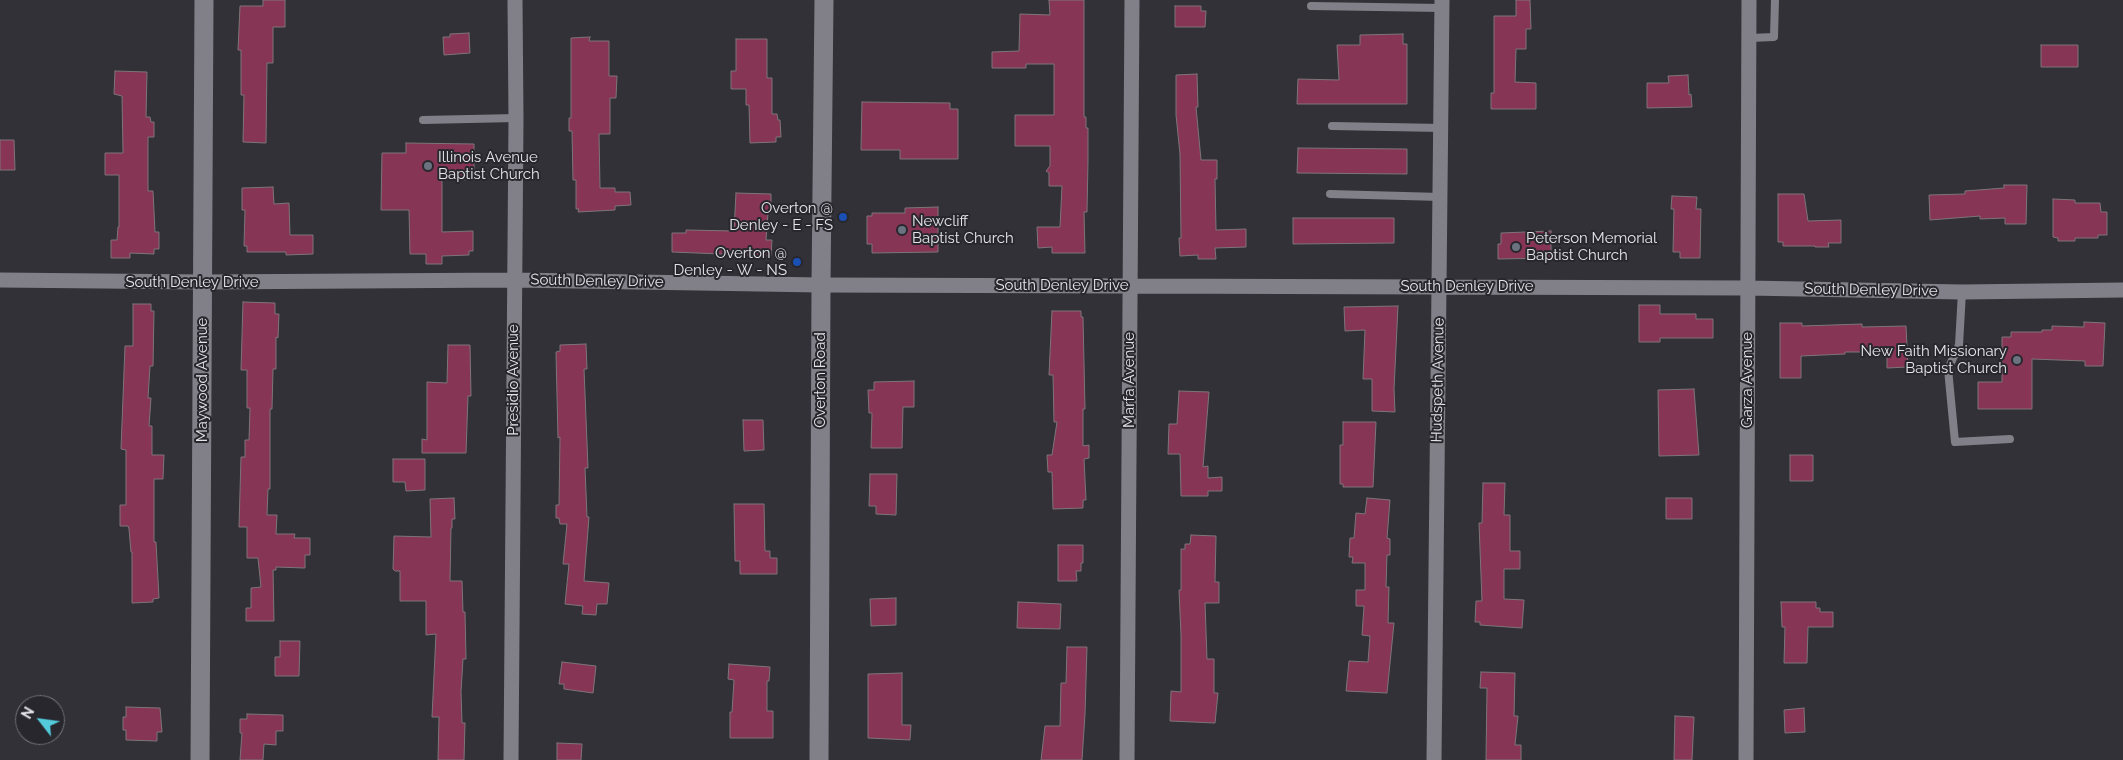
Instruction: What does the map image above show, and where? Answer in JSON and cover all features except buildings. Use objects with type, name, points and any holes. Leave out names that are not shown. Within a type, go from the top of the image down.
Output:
[{"type":"street","name":"Maywood Avenue","points":[[200,760],[204,0]]},
{"type":"street","name":"Presidio Avenue","points":[[511,760],[516,118],[515,0]]},
{"type":"street","name":"Overton Road","points":[[820,760],[824,0]]},
{"type":"street","name":"Marfa Avenue","points":[[1127,760],[1132,0]]},
{"type":"street","name":"Garza Avenue","points":[[1746,760],[1749,0]]},
{"type":"street","name":"Hudspeth Avenue","points":[[1434,760],[1442,4]]},
{"type":"street","name":"South Denley Drive","points":[[0,280],[202,282],[514,280],[821,285],[1439,286],[1748,288],[1962,292],[2123,290]]},
{"type":"lane","points":[[1750,38],[1774,37],[1774,0]]},
{"type":"lane","points":[[1311,6],[1442,4]]},
{"type":"lane","points":[[423,120],[516,118]]},
{"type":"lane","points":[[1332,126],[1442,128]]},
{"type":"lane","points":[[1330,194],[1441,197]]},
{"type":"lane","points":[[1962,292],[1959,345],[1948,369],[1955,442],[2010,439]]},
{"type":"place","name":"Illinois Avenue Baptist Church","points":[[428,166]]},
{"type":"place","name":"Overton @ Denley - E - FS","points":[[843,217]]},
{"type":"place","name":"Newcliff Baptist Church","points":[[902,230]]},
{"type":"place","name":"Peterson Memorial Baptist Church","points":[[1516,247]]},
{"type":"place","name":"Overton @ Denley - W - NS","points":[[797,262]]},
{"type":"place","name":"New Faith Missionary Baptist Church","points":[[2017,360]]}]
